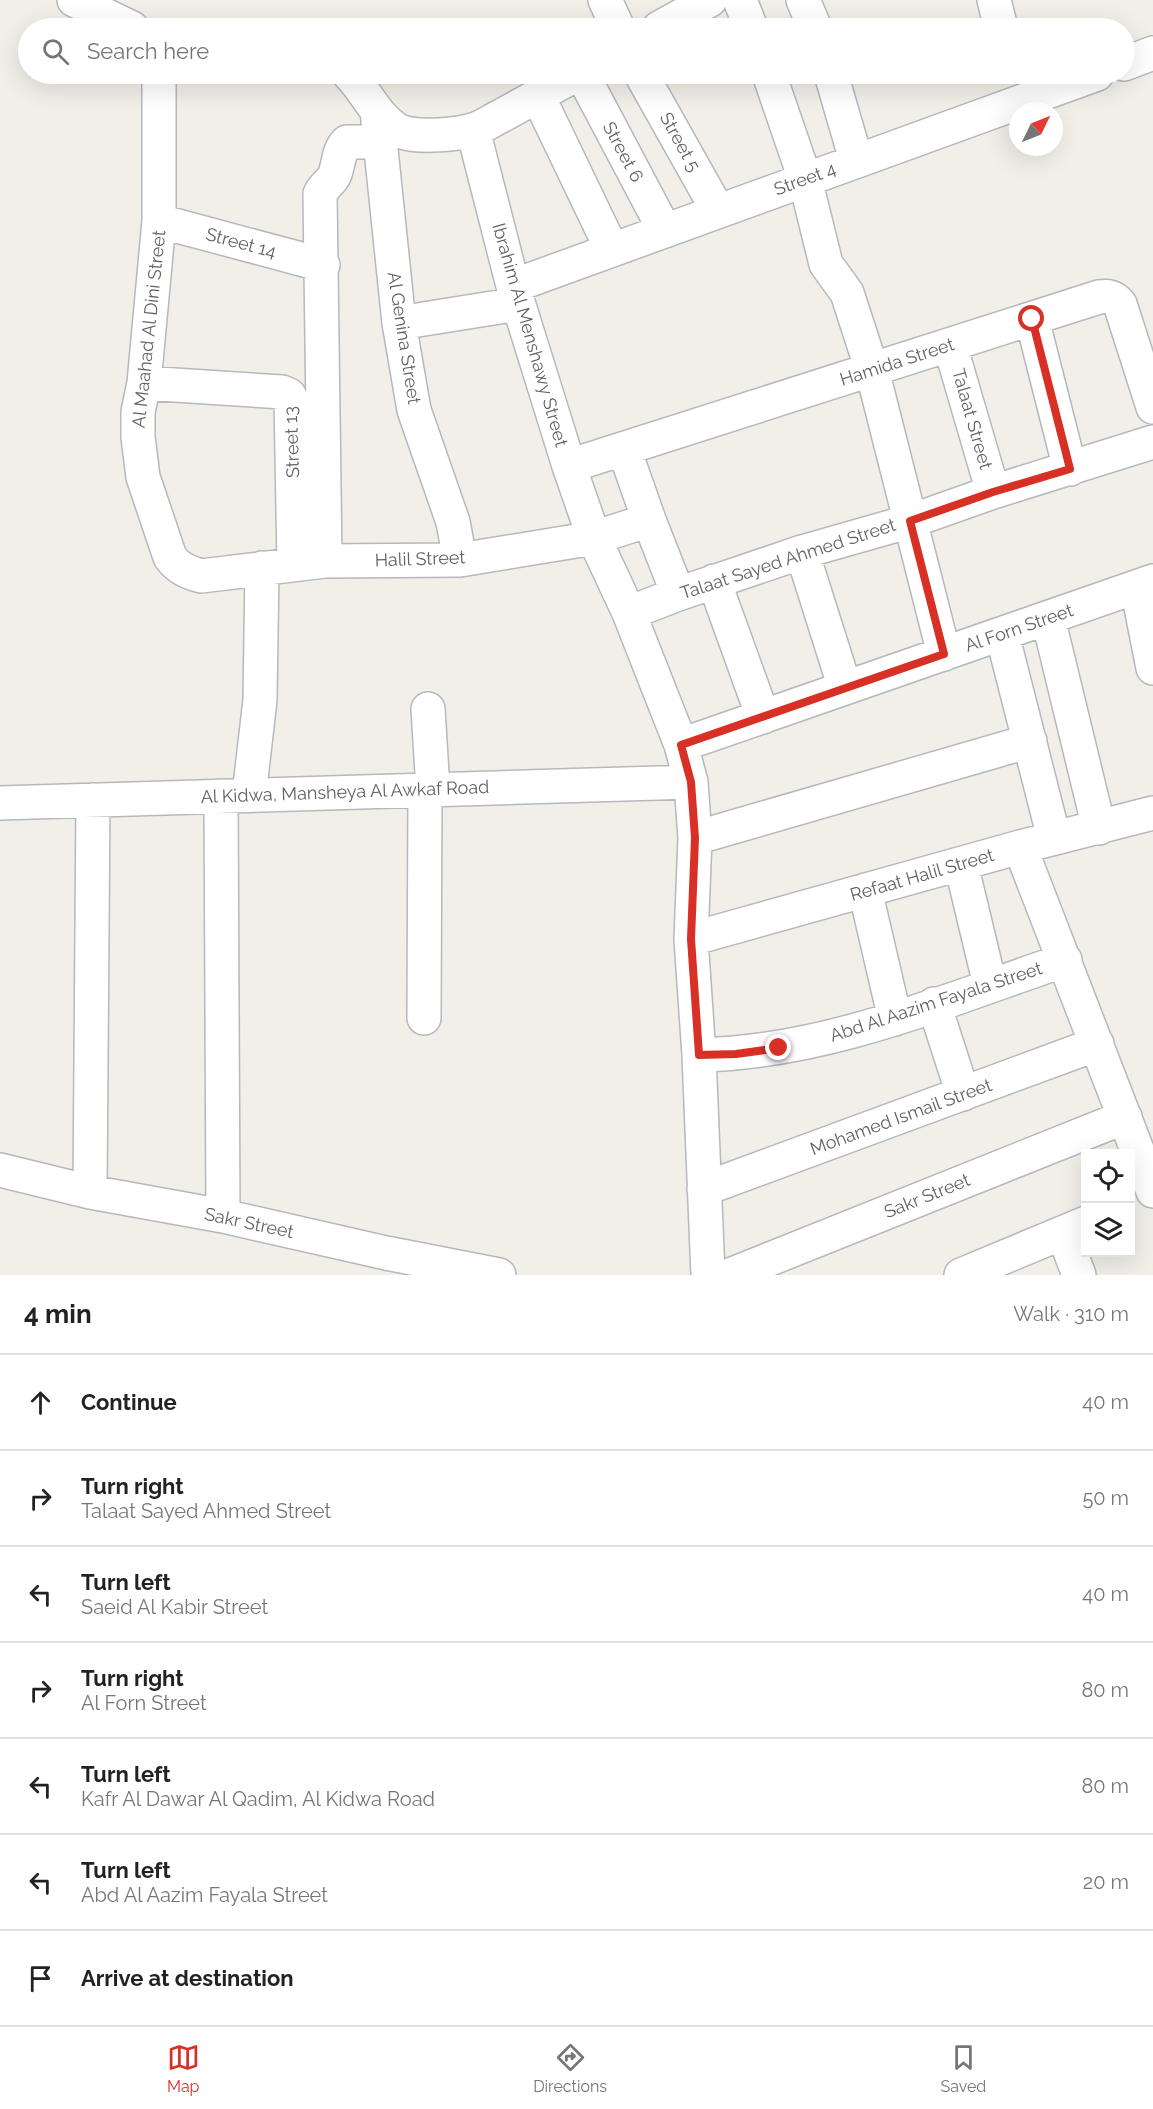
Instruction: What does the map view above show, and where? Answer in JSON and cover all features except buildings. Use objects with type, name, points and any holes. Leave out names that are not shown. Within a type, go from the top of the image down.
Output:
[{"type":"street","points":[[74,0],[111,18]]},
{"type":"street","points":[[605,0],[613,18]]},
{"type":"street","points":[[677,18],[710,0]]},
{"type":"street","points":[[740,0],[748,18]]},
{"type":"street","points":[[803,0],[811,18]]},
{"type":"street","points":[[994,0],[998,18]]},
{"type":"street","points":[[1135,60],[1153,53]]},
{"type":"street","name":"Al Maahad Al Dini Street","points":[[159,84],[159,221],[138,429],[143,477],[170,557],[177,566],[187,572]]},
{"type":"street","points":[[359,84],[379,127]]},
{"type":"street","points":[[310,562],[323,265],[320,200],[322,188],[334,177],[340,150],[347,142],[379,127],[418,136],[473,130],[559,84]]},
{"type":"street","name":"Street 6","points":[[587,84],[664,231]]},
{"type":"street","name":"Street 5","points":[[647,84],[718,212]]},
{"type":"street","points":[[773,84],[806,179],[826,264],[847,293],[873,370],[944,654]]},
{"type":"street","points":[[834,84],[856,160]]},
{"type":"street","name":"Street 4","points":[[399,323],[515,295],[612,250],[856,160],[1017,87],[1035,84]]},
{"type":"street","points":[[538,96],[612,250]]},
{"type":"street","name":"Al Genina Street","points":[[379,127],[399,323],[414,410],[453,522],[460,560]]},
{"type":"street","name":"Ibrahim Al Menshawy Street","points":[[473,130],[515,295],[569,466],[594,538],[629,613],[681,745],[691,782],[695,838],[691,939],[699,1055],[708,1275]]},
{"type":"street","name":"Street 14","points":[[159,221],[323,265]]},
{"type":"street","name":"Hamida Street","points":[[569,466],[1099,297],[1115,298],[1119,304],[1153,407]]},
{"type":"street","points":[[1032,319],[1070,469]]},
{"type":"street","name":"Talaat Street","points":[[950,345],[993,492]]},
{"type":"street","name":"Street 13","points":[[144,383],[282,392],[290,395],[310,562]]},
{"type":"street","name":"Talaat Sayed Ahmed Street","points":[[629,613],[714,581],[802,552],[910,521],[993,492],[1153,442]]},
{"type":"street","points":[[624,449],[678,594]]},
{"type":"street","name":"Halil Street","points":[[187,572],[201,576],[310,562],[460,560],[594,538],[649,520]]},
{"type":"street","points":[[802,552],[845,688]]},
{"type":"street","points":[[223,1216],[235,796],[260,700],[262,568]]},
{"type":"street","points":[[714,581],[763,717]]},
{"type":"street","points":[[1145,584],[1153,668]]},
{"type":"street","name":"Al Forn Street","points":[[681,745],[1145,584]]},
{"type":"street","points":[[1048,618],[1099,828]]},
{"type":"street","points":[[1002,634],[1054,838]]},
{"type":"street","points":[[424,1018],[429,790],[428,709]]},
{"type":"street","points":[[695,838],[1030,741]]},
{"type":"street","name":"Al Kidwa, Mansheya Al Awkaf Road","points":[[0,803],[691,782]]},
{"type":"street","points":[[90,1192],[93,800]]},
{"type":"street","name":"Refaat Halil Street","points":[[691,939],[1020,847],[1153,813]]},
{"type":"street","points":[[1020,847],[1153,1193],[1133,1203]]},
{"type":"street","points":[[961,864],[990,985]]},
{"type":"street","points":[[865,890],[895,1019]]},
{"type":"street","name":"Abd Al Aazim Fayala Street","points":[[699,1055],[736,1054],[827,1039],[895,1019],[1065,960]]},
{"type":"street","points":[[934,1005],[963,1094]]},
{"type":"street","name":"Mohamed Ismail Street","points":[[704,1189],[1097,1044]]},
{"type":"street","name":"Sakr Street","points":[[730,1275],[1125,1117]]},
{"type":"street","name":"Sakr Street","points":[[0,1170],[90,1192],[223,1216],[467,1272],[499,1275]]},
{"type":"street","points":[[961,1275],[1074,1228],[1079,1275]]},
{"type":"route","points":[[779,1048],[736,1054],[699,1055],[691,939],[695,838],[691,782],[681,745],[944,654],[910,521],[993,492],[1070,469],[1032,319]]}]
